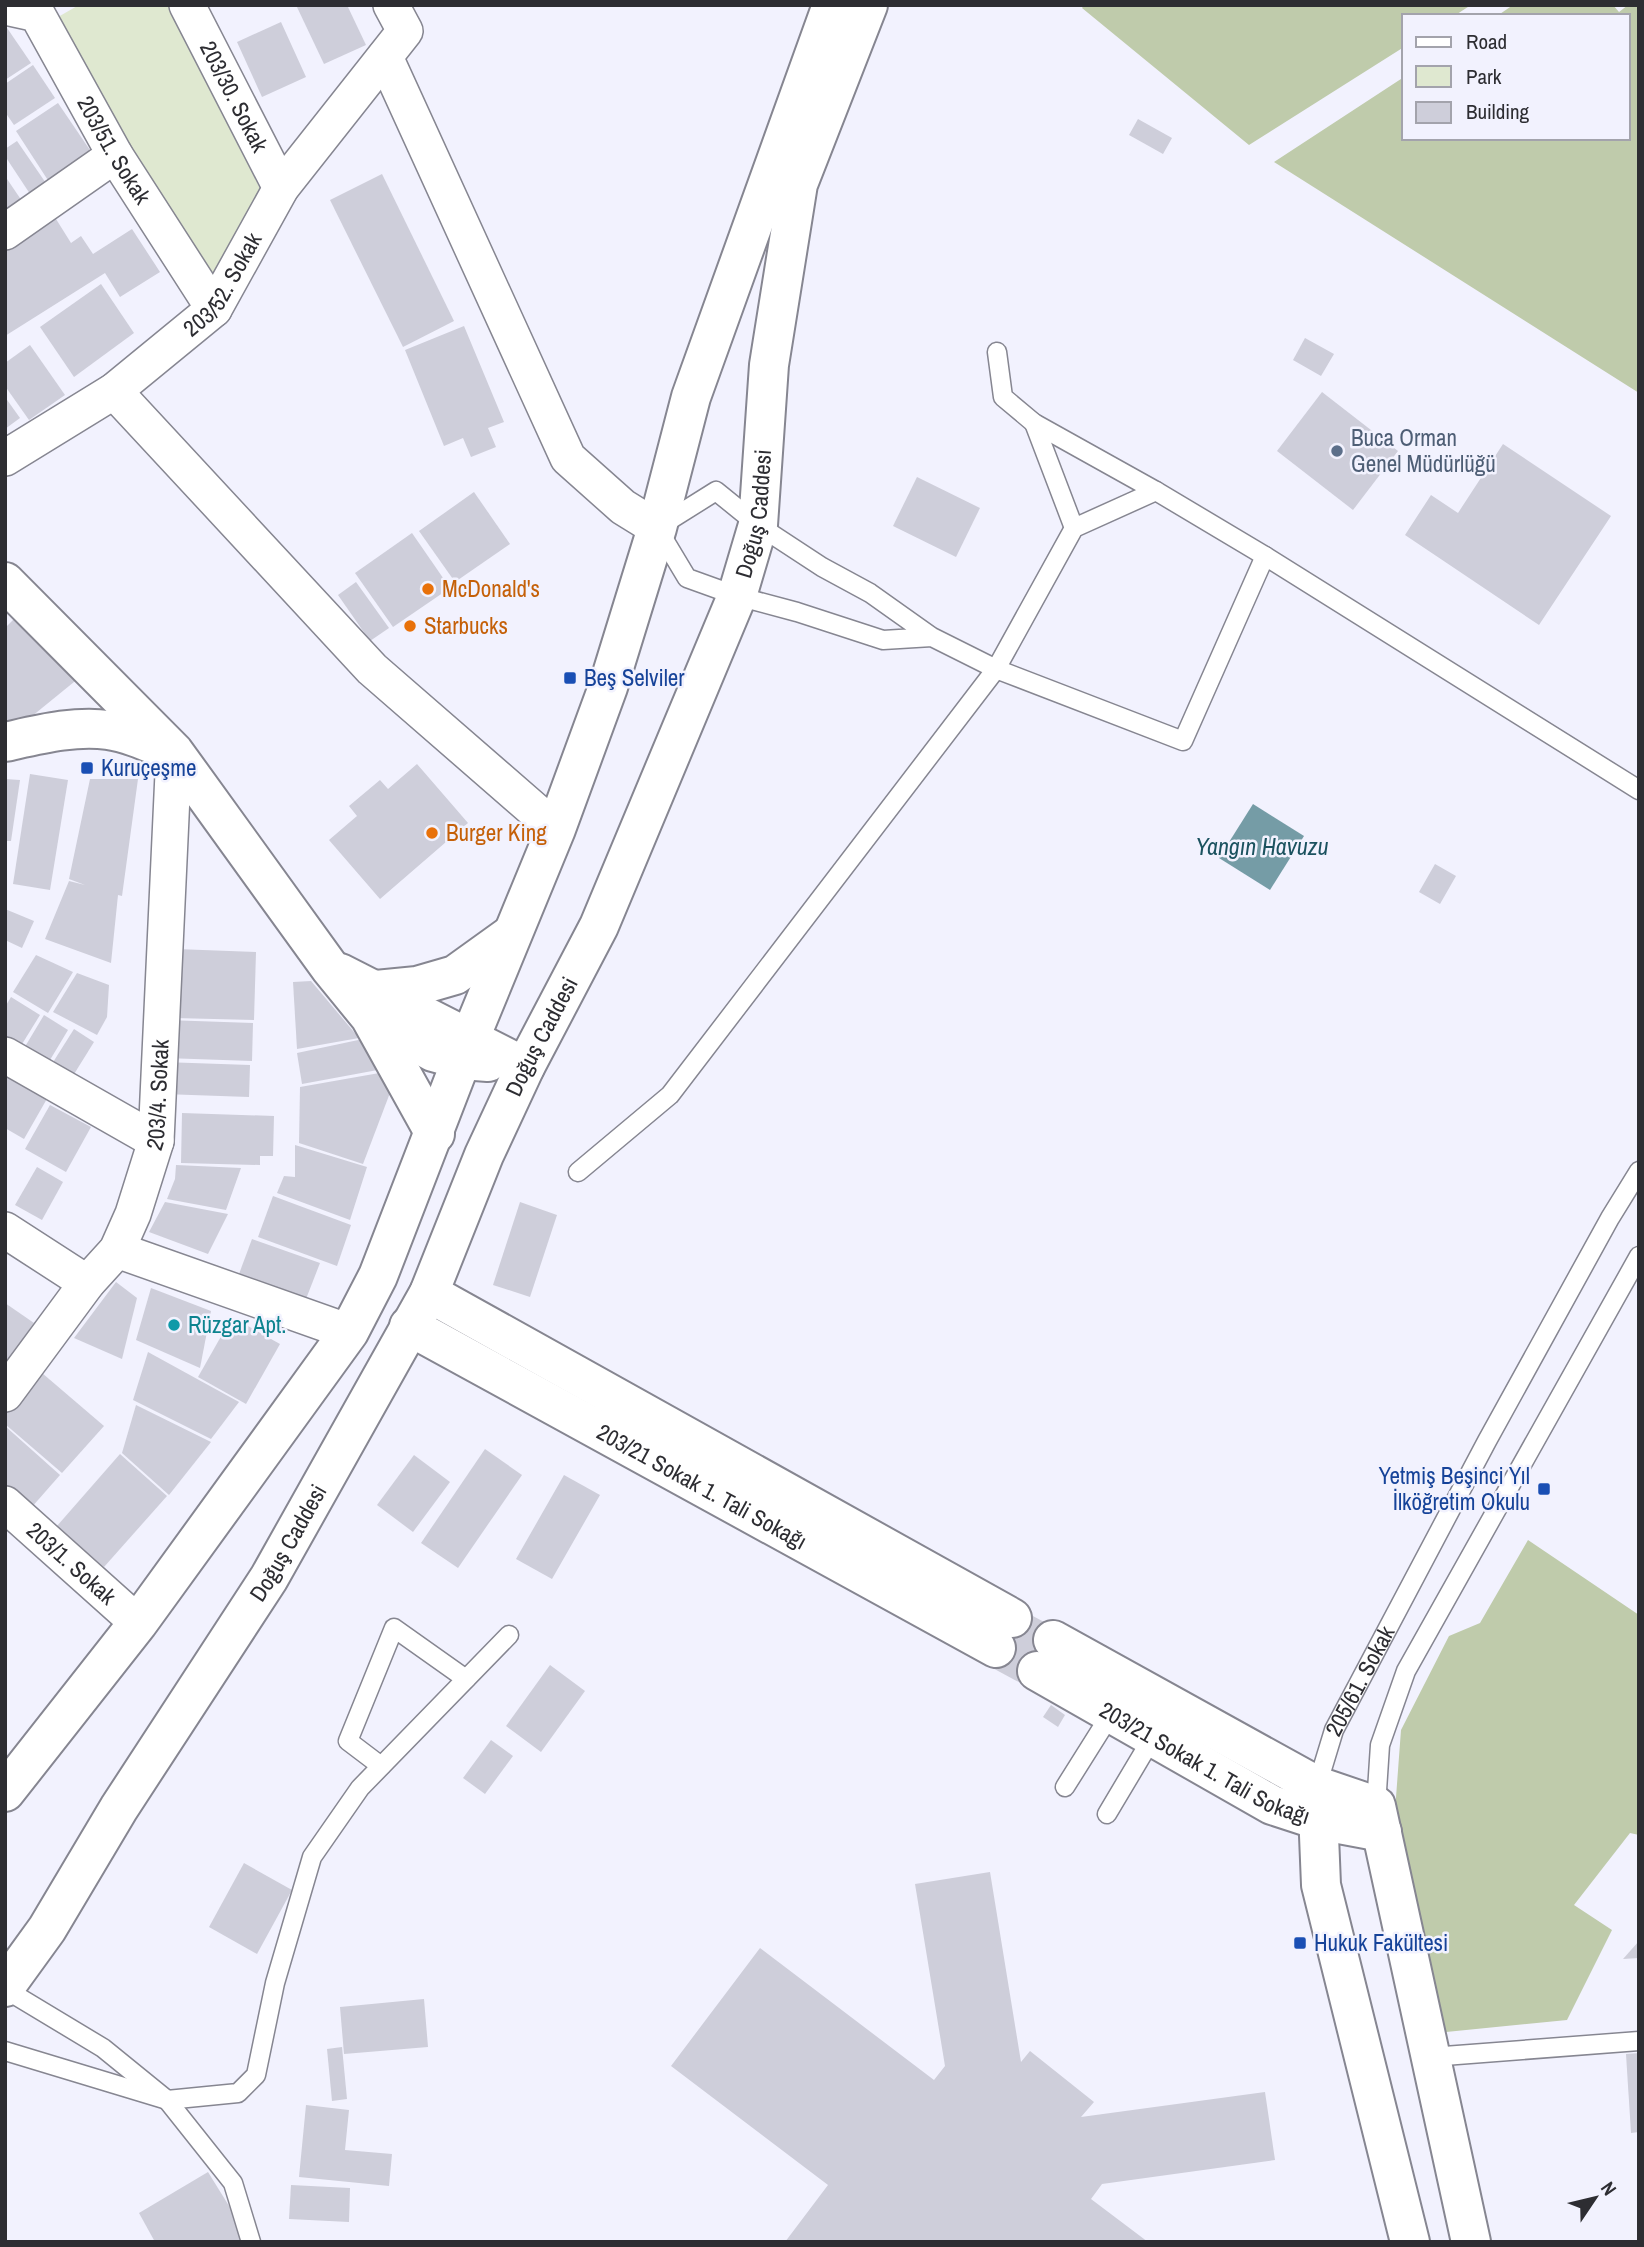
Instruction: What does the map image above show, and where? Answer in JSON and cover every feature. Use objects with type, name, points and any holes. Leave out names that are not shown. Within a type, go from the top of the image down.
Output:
[{"type":"main road","points":[[5,1792],[138,1623],[349,1332],[379,1276],[466,1049],[556,829],[608,687],[657,528],[691,397],[832,5]]},
{"type":"main road","name":"Doğuş Caddesi","points":[[5,1988],[47,1929],[119,1808],[269,1578],[429,1293],[484,1154],[525,1067],[599,926],[737,596],[758,525],[769,365],[797,184],[868,5]]},
{"type":"main road","points":[[5,582],[174,752],[330,968],[373,1003],[436,1023],[466,1049],[525,1067]]},
{"type":"main road","points":[[5,742],[79,730],[106,730],[132,736],[174,752]]},
{"type":"main road","points":[[373,1003],[454,975],[512,934]]},
{"type":"main road","points":[[373,1003],[435,1134]]},
{"type":"main road","name":"203/21 Sokak 1. Tali Sokağı","points":[[409,1326],[1004,1633],[429,1293]]},
{"type":"main road","name":"203/21 Sokak 1. Tali Sokağı","points":[[1045,1656],[1318,1803],[1379,1819]]},
{"type":"main road","name":"205/61. Sokak","points":[[1318,1803],[1321,1885],[1410,2242]]},
{"type":"main road","name":"205/61. Sokak","points":[[1379,1819],[1471,2242]]},
{"type":"street","name":"203/30. Sokak","points":[[187,5],[281,188]]},
{"type":"street","name":"203/51. Sokak","points":[[32,9],[115,155],[214,309]]},
{"type":"street","name":"203/52. Sokak","points":[[5,458],[114,391],[214,309],[281,188],[393,31]]},
{"type":"street","name":"203/52. Sokak","points":[[393,31],[568,458],[623,507],[657,528]]},
{"type":"street","points":[[5,232],[115,155]]},
{"type":"street","points":[[114,391],[372,669],[556,829]]},
{"type":"street","name":"203/4. Sokak","points":[[5,1394],[87,1283],[117,1250],[133,1214],[156,1141],[174,752]]},
{"type":"street","points":[[5,1055],[156,1141]]},
{"type":"street","points":[[5,1230],[87,1283]]},
{"type":"street","points":[[117,1250],[349,1332]]},
{"type":"street","name":"203/1. Sokak","points":[[5,1504],[138,1623]]},
{"type":"lane","points":[[997,352],[1003,397],[1034,423],[1265,556],[1639,790]]},
{"type":"lane","points":[[1034,423],[1074,528]]},
{"type":"lane","points":[[932,637],[883,640],[687,578],[657,528],[716,491],[758,525],[822,567],[870,593],[932,637],[996,669],[1183,741],[1265,556]]},
{"type":"lane","points":[[578,1172],[670,1095],[996,669],[1074,528],[1156,491]]},
{"type":"lane","name":"205/61. Sokak","points":[[1318,1803],[1334,1730],[1340,1718],[1487,1441],[1610,1218],[1639,1171]]},
{"type":"lane","name":"205/61. Sokak","points":[[1379,1819],[1380,1745],[1406,1671],[1639,1256]]},
{"type":"lane","points":[[381,1766],[348,1741],[394,1628],[466,1679]]},
{"type":"lane","points":[[5,2051],[167,2100],[238,2093],[256,2075],[275,1983],[312,1857],[360,1788],[509,1634]]},
{"type":"lane","points":[[1065,1787],[1121,1697]]},
{"type":"lane","points":[[1107,1814],[1163,1720]]},
{"type":"lane","points":[[5,1988],[103,2048],[167,2100],[233,2183],[251,2242]]},
{"type":"lane","points":[[1431,2057],[1639,2041]]},
{"type":"green space","points":[[79,5],[174,5],[262,193],[212,281],[51,21]]},
{"type":"green space","points":[[1084,5],[1471,5],[1457,14],[1402,14],[1402,48],[1249,145],[1082,8]]},
{"type":"green space","points":[[1513,5],[1613,5],[1619,12],[1628,5],[1639,5],[1639,393],[1274,162],[1402,78],[1402,140],[1630,140],[1630,14],[1500,14]]},
{"type":"green space","points":[[1528,1540],[1639,1615],[1639,1835],[1630,1833],[1574,1905],[1612,1930],[1567,2020],[1446,2032],[1395,1811],[1401,1730],[1449,1636],[1480,1623]]},
{"type":"water","name":"Yangın Havuzu","points":[[1253,804],[1304,836],[1270,890],[1219,858]]},
{"type":"building","points":[[296,5],[347,5],[366,45],[324,64]]},
{"type":"building","points":[[281,22],[306,77],[262,97],[237,42]]},
{"type":"building","points":[[5,25],[31,63],[5,80]]},
{"type":"building","points":[[33,65],[55,98],[14,125],[5,112],[5,84]]},
{"type":"building","points":[[58,103],[96,159],[53,188],[16,131]]},
{"type":"building","points":[[1138,119],[1172,138],[1163,154],[1129,135]]},
{"type":"building","points":[[17,141],[50,189],[34,200],[5,156],[5,149]]},
{"type":"building","points":[[382,174],[454,321],[403,347],[330,200]]},
{"type":"building","points":[[5,176],[26,207],[5,220]]},
{"type":"building","points":[[51,211],[71,243],[81,236],[93,254],[132,229],[160,272],[120,297],[105,273],[5,336],[5,241]]},
{"type":"building","points":[[101,284],[134,333],[74,377],[40,327]]},
{"type":"building","points":[[464,326],[504,422],[488,428],[496,447],[471,457],[463,438],[444,446],[405,350]]},
{"type":"building","points":[[1305,338],[1334,354],[1321,376],[1293,360]]},
{"type":"building","points":[[30,345],[65,395],[29,420],[5,386],[5,363]]},
{"type":"building","name":"Buca Orman Genel Müdürlüğü","points":[[1322,392],[1398,451],[1353,510],[1277,451]]},
{"type":"building","points":[[5,397],[20,418],[5,429]]},
{"type":"building","points":[[1503,444],[1611,516],[1539,625],[1405,535],[1431,495],[1458,513]]},
{"type":"building","points":[[917,477],[980,508],[956,557],[893,526]]},
{"type":"building","points":[[474,492],[510,544],[455,582],[419,531]]},
{"type":"building","points":[[412,533],[450,588],[393,627],[355,573]]},
{"type":"building","points":[[356,582],[389,628],[370,641],[338,595]]},
{"type":"building","points":[[22,611],[85,673],[15,730],[5,724],[5,628]]},
{"type":"building","points":[[417,764],[468,823],[380,899],[329,840],[357,816],[349,806],[380,780],[388,789]]},
{"type":"building","points":[[30,774],[68,780],[50,890],[13,884]]},
{"type":"building","points":[[5,779],[20,780],[11,841],[5,841]]},
{"type":"building","points":[[90,779],[138,779],[122,896],[118,895],[111,963],[45,939],[69,881],[85,885],[69,879]]},
{"type":"building","points":[[1435,864],[1456,876],[1440,904],[1419,892]]},
{"type":"building","points":[[5,909],[34,921],[22,948],[5,940]]},
{"type":"building","points":[[176,949],[256,952],[254,1020],[174,1018]]},
{"type":"building","points":[[36,955],[73,972],[48,1013],[13,992]]},
{"type":"building","points":[[77,973],[109,985],[107,1017],[97,1035],[53,1012]]},
{"type":"building","points":[[311,981],[359,1038],[297,1049],[293,982]]},
{"type":"building","points":[[11,997],[40,1015],[19,1049],[5,1041],[5,1007]]},
{"type":"building","points":[[44,1015],[68,1030],[47,1065],[23,1050]]},
{"type":"building","points":[[166,1020],[253,1023],[252,1061],[165,1058]]},
{"type":"building","points":[[74,1029],[94,1042],[71,1079],[50,1067]]},
{"type":"building","points":[[363,1039],[383,1069],[302,1084],[297,1053]]},
{"type":"building","points":[[163,1062],[250,1065],[249,1097],[163,1094]]},
{"type":"building","points":[[385,1072],[393,1085],[363,1164],[299,1143],[300,1087]]},
{"type":"building","points":[[6,1074],[48,1097],[24,1139],[5,1128]]},
{"type":"building","points":[[50,1105],[91,1127],[66,1172],[25,1149]]},
{"type":"building","points":[[182,1113],[274,1116],[273,1156],[260,1156],[260,1165],[181,1163]]},
{"type":"building","points":[[295,1145],[367,1167],[350,1220],[277,1193],[284,1176],[295,1177]]},
{"type":"building","points":[[176,1165],[241,1168],[226,1210],[167,1199],[175,1179]]},
{"type":"building","points":[[37,1167],[63,1182],[42,1220],[15,1205]]},
{"type":"building","points":[[273,1196],[351,1225],[337,1266],[258,1237]]},
{"type":"building","points":[[165,1202],[228,1214],[208,1254],[149,1232]]},
{"type":"building","points":[[520,1202],[557,1215],[530,1297],[493,1285]]},
{"type":"building","points":[[252,1239],[320,1263],[306,1299],[239,1274]]},
{"type":"building","points":[[116,1282],[137,1298],[122,1359],[74,1338]]},
{"type":"building","name":"Rüzgar Apt.","points":[[151,1288],[211,1311],[200,1368],[136,1340]]},
{"type":"building","points":[[5,1303],[34,1323],[5,1365]]},
{"type":"building","points":[[232,1317],[280,1344],[246,1404],[198,1377]]},
{"type":"building","points":[[148,1352],[239,1402],[211,1439],[133,1400]]},
{"type":"building","points":[[42,1373],[104,1426],[62,1473],[5,1424],[5,1415]]},
{"type":"building","points":[[136,1405],[211,1442],[169,1495],[122,1453]]},
{"type":"building","points":[[5,1426],[60,1475],[31,1508],[5,1485]]},
{"type":"building","points":[[485,1449],[522,1475],[458,1568],[421,1543]]},
{"type":"building","points":[[120,1454],[167,1496],[104,1567],[57,1526]]},
{"type":"building","points":[[414,1455],[450,1482],[413,1532],[377,1505]]},
{"type":"building","points":[[564,1475],[600,1495],[552,1579],[516,1559]]},
{"type":"building","points":[[1018,1608],[1059,1630],[1028,1687],[987,1665]]},
{"type":"building","points":[[550,1665],[585,1691],[541,1752],[506,1726]]},
{"type":"building","points":[[1051,1705],[1065,1715],[1058,1727],[1043,1717]]},
{"type":"building","points":[[491,1740],[513,1756],[485,1794],[463,1778]]},
{"type":"building","points":[[244,1863],[292,1890],[257,1954],[209,1927]]},
{"type":"building","points":[[990,1872],[1021,2062],[1030,2051],[1094,2102],[1081,2117],[1265,2092],[1275,2160],[1102,2184],[1091,2199],[1148,2242],[785,2242],[828,2185],[671,2066],[760,1948],[934,2080],[945,2066],[915,1884]]},
{"type":"building","points":[[1639,1941],[1639,1958],[1623,1959]]},
{"type":"building","points":[[424,1999],[428,2047],[344,2054],[340,2007]]},
{"type":"building","points":[[342,2047],[347,2099],[332,2101],[327,2049]]},
{"type":"building","points":[[1639,2053],[1639,2132],[1631,2133],[1626,2054]]},
{"type":"building","points":[[306,2105],[349,2110],[345,2150],[392,2154],[389,2186],[299,2177]]},
{"type":"building","points":[[208,2172],[247,2235],[248,2242],[155,2242],[139,2213]]},
{"type":"building","points":[[291,2185],[350,2188],[349,2222],[289,2219]]},
{"type":"place","name":"Buca Orman Genel Müdürlüğü","points":[[1337,451]]},
{"type":"place","name":"McDonald's","points":[[428,589]]},
{"type":"place","name":"Starbucks","points":[[410,626]]},
{"type":"place","name":"Beş Selviler","points":[[570,678]]},
{"type":"place","name":"Kuruçeşme","points":[[87,768]]},
{"type":"place","name":"Burger King","points":[[432,833]]},
{"type":"place","name":"Rüzgar Apt.","points":[[174,1325]]},
{"type":"place","name":"Yetmiş Beşinci Yıl İlköğretim Okulu","points":[[1544,1489]]},
{"type":"place","name":"Hukuk Fakültesi","points":[[1300,1943]]}]
